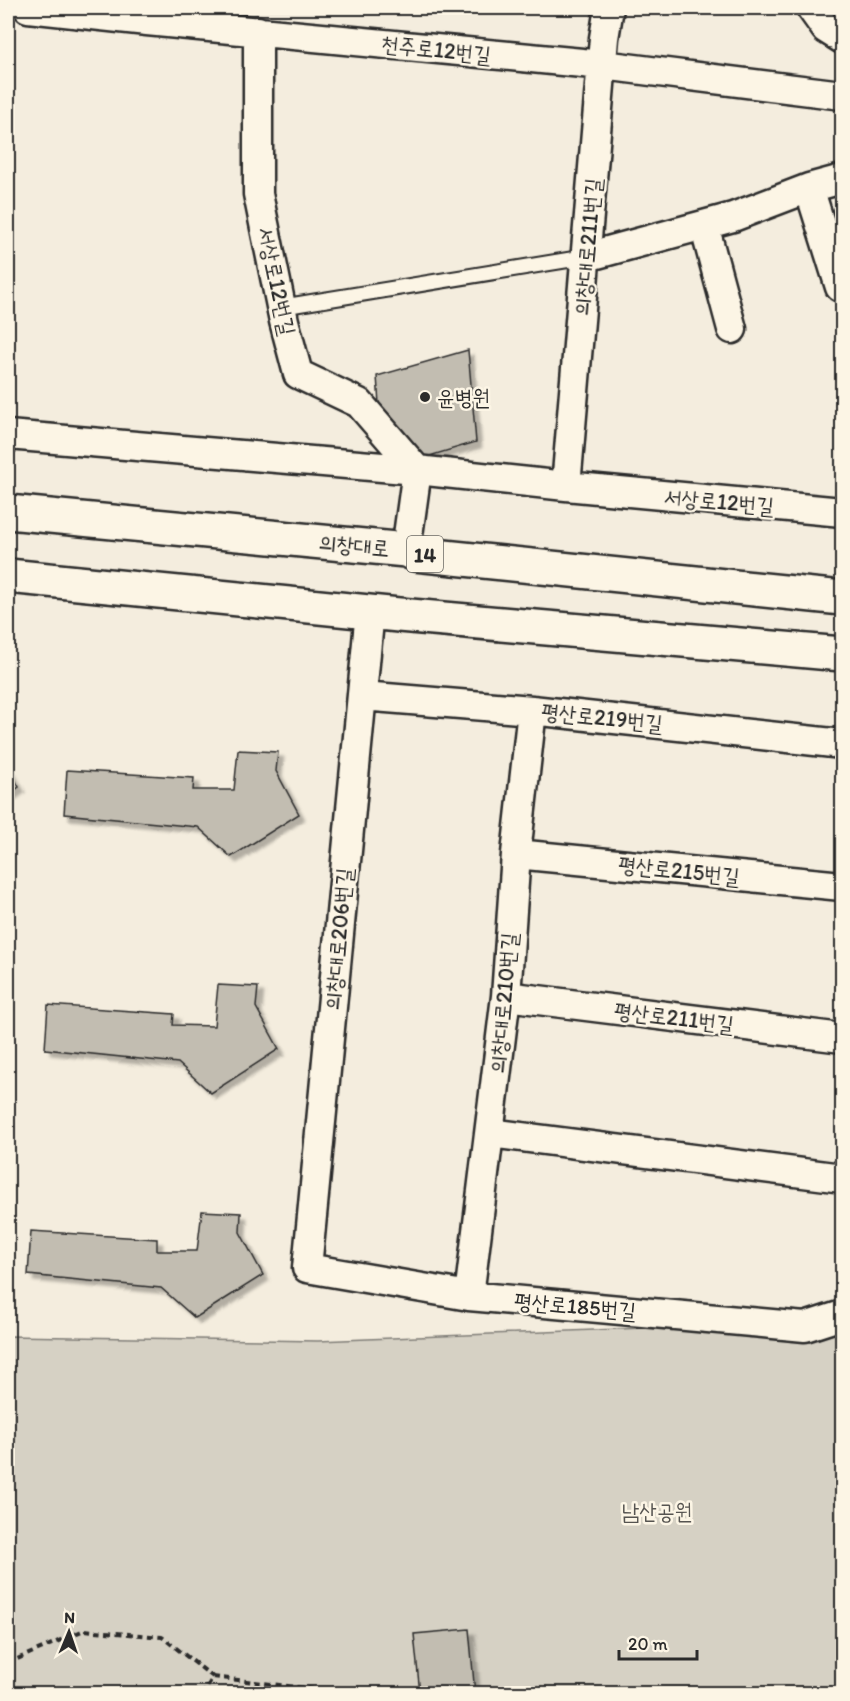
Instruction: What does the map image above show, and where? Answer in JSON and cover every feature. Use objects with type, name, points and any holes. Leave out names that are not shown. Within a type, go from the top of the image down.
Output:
[{"type":"main road","name":"의창대로","points":[[8,512],[406,550],[415,554],[843,598]]},
{"type":"main road","points":[[8,576],[370,610],[399,615],[843,654]]},
{"type":"street","name":"천주로12번길","points":[[28,8],[146,14],[258,32],[603,65],[843,95]]},
{"type":"street","name":"의창대로211번길","points":[[566,486],[604,38],[609,8]]},
{"type":"street","points":[[811,8],[826,29],[843,39]]},
{"type":"street","name":"서상로12번길","points":[[258,32],[258,194],[298,374],[359,403],[417,470]]},
{"type":"street","points":[[586,257],[733,217],[809,188],[843,179]]},
{"type":"street","points":[[809,188],[840,287]]},
{"type":"street","points":[[704,225],[732,329]]},
{"type":"street","name":"서상로12번길","points":[[8,435],[417,470],[843,513]]},
{"type":"street","points":[[406,550],[417,470]]},
{"type":"street","name":"의창대로206번길","points":[[307,1268],[370,610]]},
{"type":"street","name":"평산로219번길","points":[[362,696],[532,710],[843,744]]},
{"type":"street","name":"의창대로210번길","points":[[469,1296],[506,996],[516,854],[532,710]]},
{"type":"street","name":"평산로215번길","points":[[516,854],[843,886]]},
{"type":"street","name":"평산로211번길","points":[[506,996],[843,1038]]},
{"type":"street","points":[[490,1133],[843,1178]]},
{"type":"street","name":"평산로185번길","points":[[307,1268],[469,1296],[805,1327],[843,1315]]},
{"type":"lane","points":[[282,307],[586,257]]},
{"type":"path","points":[[8,1663],[84,1630],[162,1637],[213,1677],[354,1694]]},
{"type":"path","points":[[203,1694],[213,1677]]},
{"type":"green space","name":"남산공원","points":[[817,1321],[842,1334],[842,1693],[8,1694],[8,1336],[318,1341]]},
{"type":"building","name":"윤병원","points":[[468,350],[476,442],[416,460],[380,418],[377,376]]},
{"type":"building","points":[[238,750],[278,752],[276,771],[299,814],[231,857],[198,827],[64,814],[67,770],[194,778],[193,790],[234,790]]},
{"type":"building","points":[[8,767],[19,787],[8,795]]},
{"type":"building","points":[[218,985],[258,987],[256,1007],[279,1049],[211,1093],[178,1063],[45,1049],[48,1005],[174,1014],[173,1025],[214,1026]]},
{"type":"building","points":[[202,1211],[241,1213],[240,1232],[263,1275],[195,1318],[161,1288],[28,1275],[31,1231],[157,1239],[157,1251],[197,1251]]},
{"type":"building","points":[[469,1629],[475,1694],[420,1694],[414,1634]]},
{"type":"place","name":"윤병원","points":[[425,397]]}]
